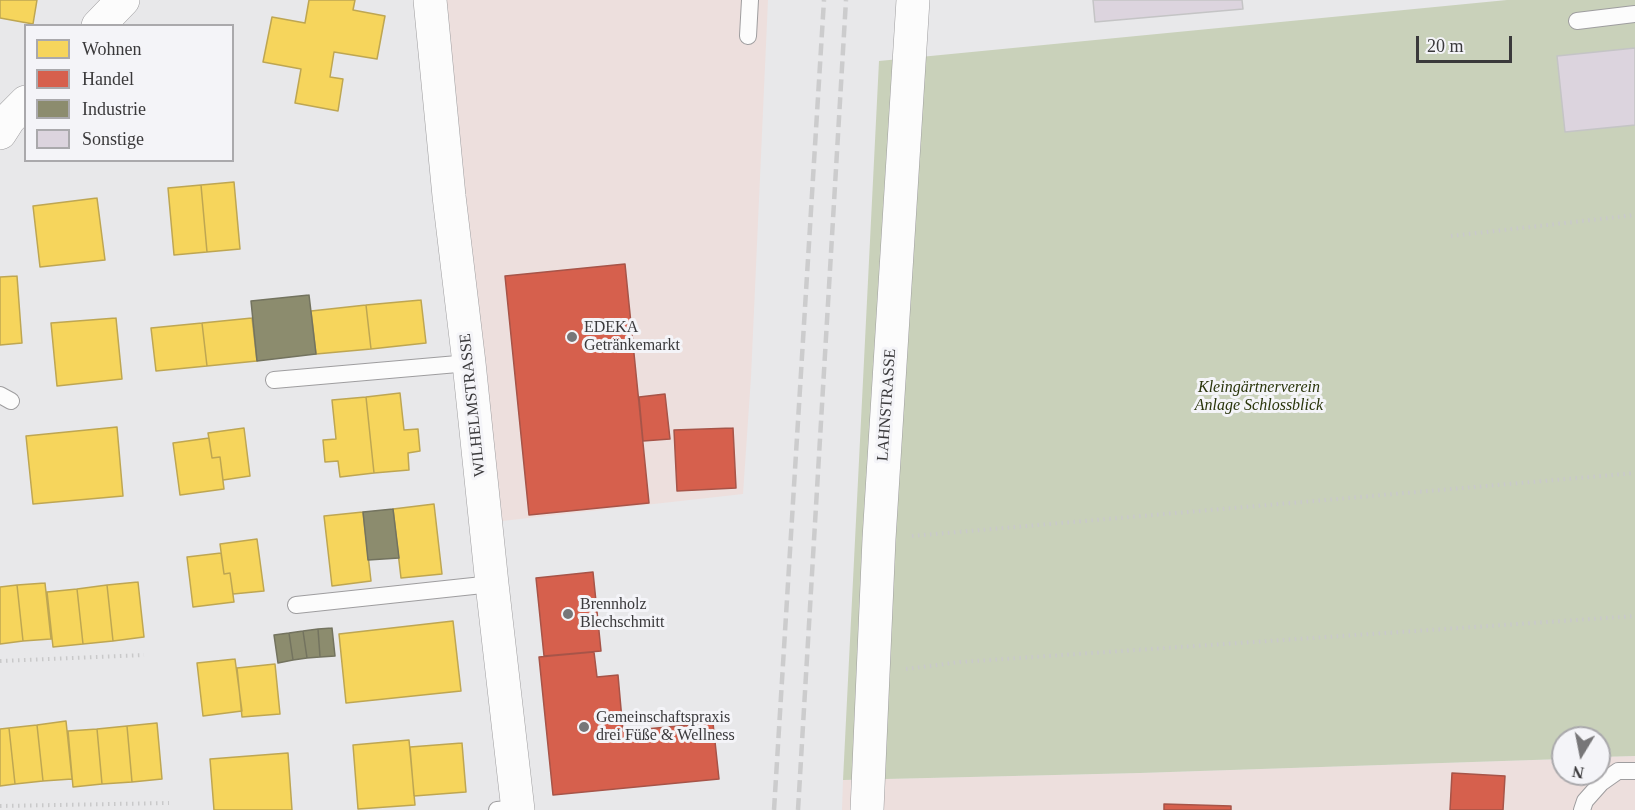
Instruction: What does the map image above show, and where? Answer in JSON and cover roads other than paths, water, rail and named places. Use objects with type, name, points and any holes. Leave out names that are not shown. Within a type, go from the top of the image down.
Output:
[{"type":"street","points":[[100,24],[123,0]]},
{"type":"street","name":"WILHELMSTRASSE","points":[[430,0],[492,584],[511,809]]},
{"type":"street","name":"LAHNSTRASSE","points":[[867,810],[879,539],[913,0]]},
{"type":"street","points":[[0,133],[9,119],[24,104]]},
{"type":"lane","points":[[748,36],[750,0]]},
{"type":"lane","points":[[1577,21],[1635,14]]},
{"type":"lane","points":[[274,380],[469,363]]},
{"type":"lane","points":[[296,605],[492,584]]},
{"type":"lane","points":[[1582,810],[1585,801],[1601,783],[1618,771],[1635,771]]},
{"type":"railway","points":[[774,810],[824,0]]},
{"type":"railway","points":[[798,810],[846,0]]},
{"type":"place","name":"EDEKA Getränkemarkt","points":[[572,337]]},
{"type":"place","name":"Brennholz Blechschmitt","points":[[568,614]]},
{"type":"place","name":"Gemeinschaftspraxis drei Füße & Wellness","points":[[584,727]]},
{"type":"park label","name":"Kleingärtnerverein Anlage Schlossblick","points":[[1259,397]]}]
